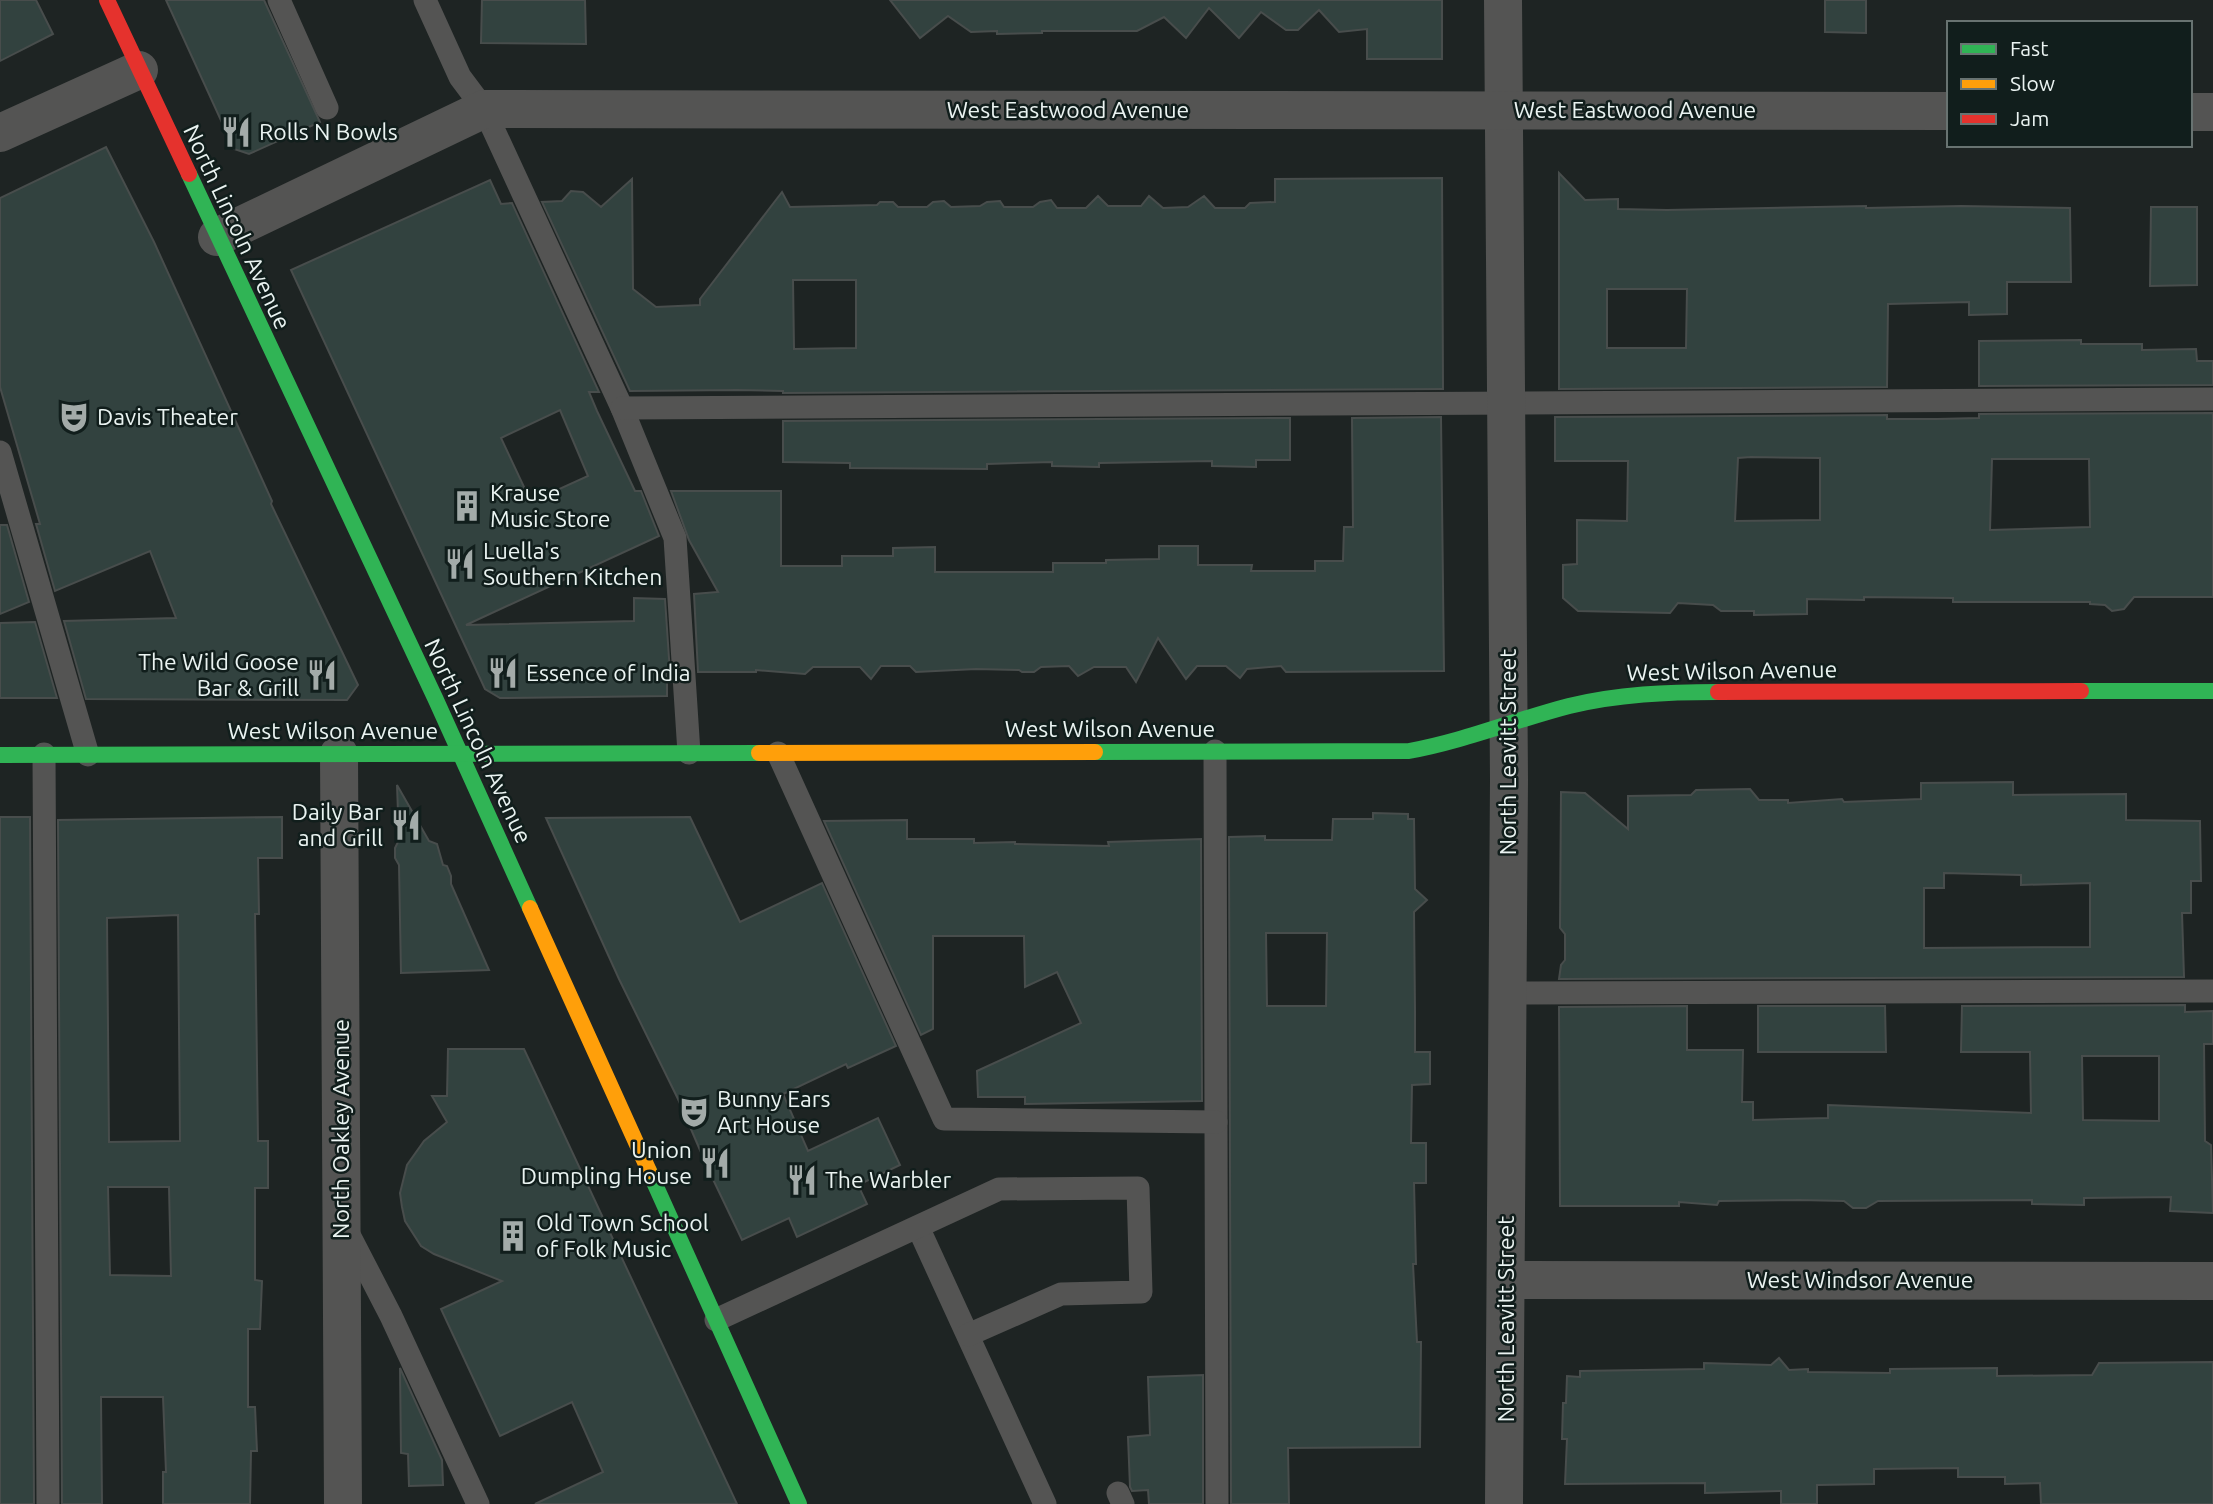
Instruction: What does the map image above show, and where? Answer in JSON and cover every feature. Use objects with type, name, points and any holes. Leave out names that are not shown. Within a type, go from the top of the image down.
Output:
[{"type":"street","name":"North Lincoln Avenue","points":[[107,0],[436,700],[799,1504]]},
{"type":"street","name":"North Leavitt Street","points":[[1503,0],[1508,726],[1504,1504]]},
{"type":"street","points":[[0,133],[139,71]]},
{"type":"street","name":"West Eastwood Avenue","points":[[217,237],[484,109],[1947,111]]},
{"type":"street","points":[[2192,112],[2213,112]]},
{"type":"street","name":"West Wilson Avenue","points":[[0,755],[1409,751],[1440,746],[1565,707],[1616,697],[1673,692],[2213,691]]},
{"type":"street","name":"North Oakley Avenue","points":[[339,754],[343,1504]]},
{"type":"street","name":"West Windsor Avenue","points":[[1507,1280],[2213,1281]]},
{"type":"lane","points":[[279,0],[327,108]]},
{"type":"lane","points":[[425,0],[460,77],[484,109],[622,408],[675,538],[689,753]]},
{"type":"lane","points":[[622,408],[2213,399]]},
{"type":"lane","points":[[0,452],[89,755]]},
{"type":"lane","points":[[1215,751],[1217,1504]]},
{"type":"lane","points":[[778,752],[944,1119],[1216,1122]]},
{"type":"lane","points":[[44,754],[48,1504]]},
{"type":"lane","points":[[1508,993],[2213,990]]},
{"type":"lane","points":[[716,1320],[999,1189],[1138,1188],[1141,1292],[1061,1294],[968,1335]]},
{"type":"lane","points":[[341,1220],[391,1316],[478,1504]]},
{"type":"lane","points":[[918,1227],[1045,1504]]},
{"type":"building","points":[[0,0],[36,0],[53,34],[0,61]]},
{"type":"building","points":[[166,0],[264,0],[320,122],[249,154],[234,149]]},
{"type":"building","points":[[482,0],[585,0],[586,44],[481,43]]},
{"type":"building","points":[[890,0],[1442,0],[1442,59],[1367,59],[1367,29],[1339,32],[1319,10],[1298,30],[1286,30],[1261,12],[1239,38],[1209,8],[1186,38],[1164,17],[1137,31],[997,34],[997,31],[971,32],[948,16],[920,38]]},
{"type":"building","points":[[1825,0],[1866,0],[1866,33],[1825,32]]},
{"type":"building","points":[[106,147],[154,242],[272,501],[271,504],[358,685],[347,700],[86,699],[64,621],[176,618],[150,551],[55,591],[36,524],[40,524],[0,387],[0,198]]},
{"type":"building","points":[[1559,173],[1585,200],[1618,199],[1618,209],[1866,206],[2070,208],[2071,282],[2007,282],[2007,314],[1969,315],[1969,302],[1888,304],[1887,387],[1559,389]],"holes":[[[1607,289],[1687,289],[1686,348],[1607,348]]]},
{"type":"building","points":[[1442,178],[1443,389],[783,393],[737,390],[630,391],[542,202],[562,201],[571,191],[583,192],[601,207],[632,179],[633,289],[656,307],[700,305],[700,299],[782,192],[790,207],[877,205],[880,202],[893,202],[898,207],[927,207],[933,202],[944,201],[951,207],[980,206],[987,202],[1000,201],[1004,207],[1033,207],[1040,202],[1051,200],[1057,208],[1086,208],[1098,196],[1108,206],[1141,206],[1149,196],[1163,208],[1188,207],[1204,196],[1215,208],[1245,208],[1250,203],[1275,202],[1275,179]],"holes":[[[793,280],[856,280],[856,348],[794,349]]]},
{"type":"building","points":[[490,180],[501,204],[512,203],[599,392],[589,392],[597,411],[635,491],[641,491],[659,536],[466,625],[634,621],[634,598],[665,599],[670,673],[667,673],[667,696],[500,698],[485,689],[291,270]],"holes":[[[560,410],[588,476],[531,502],[501,438]]]},
{"type":"building","points":[[2151,207],[2197,207],[2197,285],[2150,286]]},
{"type":"building","points":[[2081,340],[2081,344],[2142,344],[2142,350],[2196,349],[2197,361],[2213,361],[2213,385],[1979,386],[1979,341]]},
{"type":"building","points":[[2213,413],[2213,597],[2134,597],[2124,609],[2112,611],[2105,605],[2090,602],[1953,602],[1953,598],[1864,597],[1864,600],[1807,599],[1807,614],[1754,615],[1754,611],[1721,611],[1713,605],[1678,603],[1670,613],[1578,611],[1563,598],[1563,565],[1577,564],[1577,520],[1627,521],[1628,461],[1555,461],[1555,417],[1887,415],[1887,419],[1937,419],[1979,418],[1979,414]],"holes":[[[1738,458],[1820,458],[1820,520],[1735,521]],[[1992,459],[2089,459],[2090,527],[1990,530]]]},
{"type":"building","points":[[1441,417],[1444,671],[1286,672],[1281,666],[1247,669],[1240,678],[1226,666],[1197,666],[1186,679],[1158,638],[1136,682],[1126,667],[1094,667],[1078,676],[1069,666],[1041,667],[1034,672],[976,669],[916,672],[910,666],[881,666],[871,679],[860,667],[813,667],[805,674],[756,670],[698,672],[694,594],[718,592],[689,540],[671,491],[781,491],[781,566],[842,566],[842,556],[893,556],[893,548],[935,547],[935,572],[1053,572],[1053,563],[1159,559],[1159,546],[1198,546],[1198,565],[1252,565],[1251,571],[1315,571],[1315,561],[1343,561],[1344,527],[1353,527],[1352,418]]},
{"type":"building","points":[[1290,418],[1290,460],[1256,460],[1256,467],[1212,466],[1212,461],[1099,463],[1099,467],[1052,466],[1052,462],[987,464],[987,469],[850,468],[850,463],[783,462],[783,421]]},
{"type":"building","points":[[0,525],[7,525],[29,602],[0,614]]},
{"type":"building","points":[[35,622],[57,698],[0,698],[0,623]]},
{"type":"building","points":[[2013,782],[2013,795],[2126,794],[2126,820],[2200,821],[2201,881],[2191,881],[2191,913],[2182,913],[2184,977],[1559,979],[1561,965],[1565,960],[1565,934],[1560,928],[1561,792],[1585,793],[1628,829],[1628,796],[1691,795],[1696,790],[1750,789],[1759,800],[1788,800],[1788,803],[1842,799],[1844,802],[1921,799],[1921,783]],"holes":[[[1944,873],[2021,875],[2021,885],[2090,883],[2090,947],[1924,948],[1924,888],[1944,888]]]},
{"type":"building","points":[[397,785],[429,841],[437,844],[443,865],[447,866],[451,884],[489,970],[401,973],[399,865],[395,858],[395,848],[399,840]]},
{"type":"building","points":[[1373,813],[1408,814],[1408,819],[1414,819],[1415,889],[1427,900],[1414,912],[1415,1052],[1430,1052],[1430,1084],[1412,1085],[1411,1143],[1426,1143],[1426,1183],[1414,1183],[1416,1264],[1413,1264],[1417,1342],[1421,1342],[1420,1447],[1288,1448],[1289,1504],[1231,1504],[1229,837],[1332,840],[1333,819],[1373,819]],"holes":[[[1266,933],[1327,933],[1326,1006],[1267,1006]]]},
{"type":"building","points":[[0,817],[30,817],[34,1504],[0,1504]]},
{"type":"building","points":[[282,817],[282,858],[258,858],[259,914],[255,914],[258,1141],[268,1141],[268,1188],[255,1188],[255,1280],[262,1281],[260,1329],[248,1329],[248,1407],[255,1407],[257,1451],[251,1451],[250,1504],[163,1504],[163,1472],[166,1472],[163,1397],[101,1397],[102,1504],[62,1504],[58,820]],"holes":[[[178,915],[180,1141],[109,1142],[107,918]],[[108,1187],[169,1187],[171,1276],[110,1275]]]},
{"type":"building","points":[[690,817],[740,922],[822,883],[896,1046],[848,1068],[846,1064],[783,1094],[808,1151],[878,1118],[900,1165],[858,1185],[867,1204],[797,1237],[789,1218],[742,1240],[546,818]]},
{"type":"building","points":[[907,820],[907,839],[974,839],[974,843],[1109,846],[1108,842],[1201,839],[1202,1101],[1025,1104],[1025,1097],[978,1097],[977,1071],[1081,1023],[1057,972],[1025,987],[1024,936],[933,936],[933,1029],[921,1035],[824,821]]},
{"type":"building","points":[[2185,1005],[2185,1012],[2213,1011],[2213,1044],[2204,1044],[2205,1141],[2211,1145],[2213,1213],[2170,1211],[2171,1197],[2084,1198],[2084,1205],[2032,1204],[2032,1200],[1878,1201],[1866,1208],[1853,1208],[1844,1201],[1799,1200],[1719,1201],[1717,1205],[1679,1202],[1679,1206],[1560,1206],[1559,1007],[1687,1006],[1687,1050],[1743,1050],[1742,1102],[1753,1102],[1753,1120],[1828,1118],[1828,1105],[2031,1113],[2030,1052],[1961,1052],[1962,1006]],"holes":[[[2082,1056],[2159,1056],[2159,1121],[2083,1120]]]},
{"type":"building","points":[[1758,1006],[1885,1006],[1886,1052],[1758,1052]]},
{"type":"building","points":[[448,1049],[524,1049],[737,1504],[535,1504],[603,1472],[572,1402],[500,1436],[441,1309],[502,1281],[434,1254],[421,1246],[405,1221],[402,1207],[400,1193],[407,1165],[424,1141],[447,1122],[432,1096],[447,1096]]},
{"type":"building","points":[[1779,1358],[1789,1370],[1808,1369],[1808,1372],[1890,1373],[1890,1369],[1997,1368],[1997,1376],[2092,1375],[2099,1363],[2213,1362],[2213,1504],[2041,1504],[2040,1483],[2005,1484],[2005,1477],[1958,1477],[1958,1468],[1874,1469],[1874,1484],[1817,1485],[1817,1504],[1781,1504],[1781,1491],[1705,1493],[1705,1483],[1565,1484],[1567,1439],[1562,1439],[1567,1376],[1580,1377],[1580,1371],[1704,1369],[1704,1363],[1771,1365]]},
{"type":"building","points":[[400,1368],[442,1460],[443,1485],[409,1486],[408,1454],[401,1453]]},
{"type":"building","points":[[1203,1375],[1203,1504],[1149,1504],[1148,1490],[1132,1491],[1130,1487],[1128,1437],[1150,1435],[1148,1377]]},
{"type":"traffic: fast","points":[[189,174],[436,700],[530,908]]},
{"type":"traffic: fast","points":[[2081,691],[2213,691]]},
{"type":"traffic: fast","points":[[1095,752],[1409,751],[1450,742],[1587,702],[1643,694],[1718,692]]},
{"type":"traffic: fast","points":[[0,755],[759,753]]},
{"type":"traffic: fast","points":[[649,1171],[799,1504]]},
{"type":"traffic: slow","points":[[759,753],[1095,752]]},
{"type":"traffic: slow","points":[[530,908],[649,1171]]},
{"type":"traffic: jam","points":[[107,0],[189,174]]},
{"type":"traffic: jam","points":[[1718,692],[2081,691]]},
{"type":"place","name":"Rolls N Bowls","points":[[236,132]]},
{"type":"place","name":"Davis Theater","points":[[74,417]]},
{"type":"place","name":"Krause Music Store","points":[[467,506]]},
{"type":"place","name":"Luella's Southern Kitchen","points":[[460,564]]},
{"type":"place","name":"Essence of India","points":[[503,673]]},
{"type":"place","name":"The Wild Goose Bar & Grill","points":[[322,675]]},
{"type":"place","name":"Daily Bar and Grill","points":[[406,825]]},
{"type":"place","name":"Bunny Ears Art House","points":[[694,1112]]},
{"type":"place","name":"Union Dumpling House","points":[[715,1163]]},
{"type":"place","name":"The Warbler","points":[[802,1180]]},
{"type":"place","name":"Old Town School of Folk Music","points":[[513,1236]]}]
